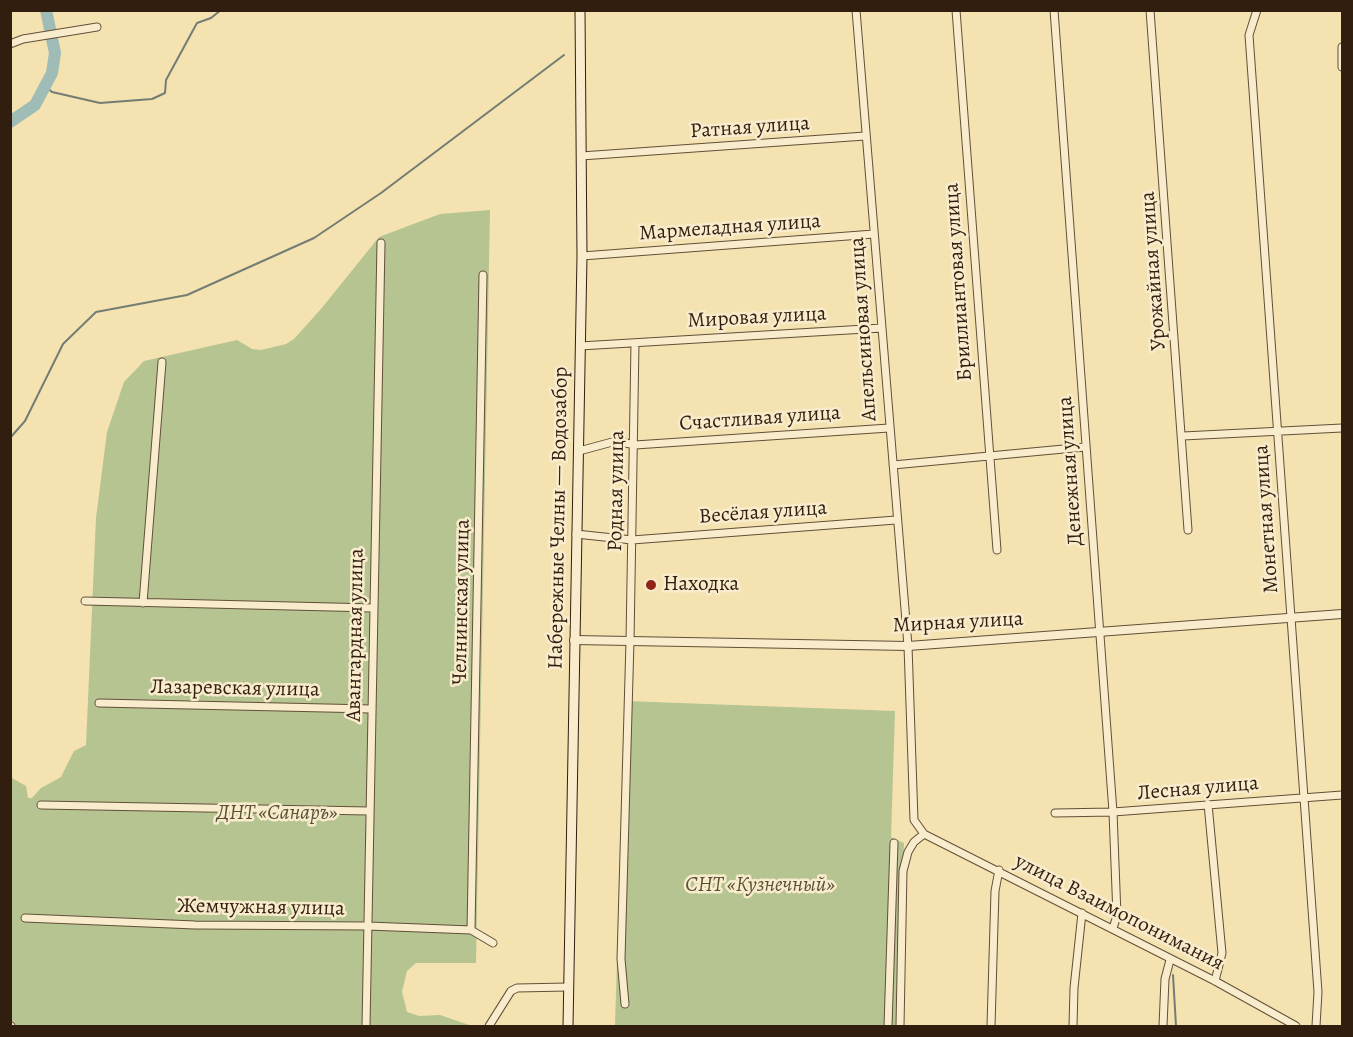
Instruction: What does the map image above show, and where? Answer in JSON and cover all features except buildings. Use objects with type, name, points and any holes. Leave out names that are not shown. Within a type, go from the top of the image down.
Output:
[{"type":"main road","name":"Набережные Челны — Водозабор","points":[[567,1026],[582,256],[580,10]]},
{"type":"street","name":"Апельсиновая улица","points":[[855,10],[908,646],[914,820],[924,834]]},
{"type":"street","name":"Бриллиантовая улица","points":[[956,10],[997,550]]},
{"type":"street","name":"Денежная улица","points":[[1054,10],[1113,812],[1118,916],[1113,928]]},
{"type":"street","name":"Урожайная улица","points":[[1150,10],[1183,436],[1188,530]]},
{"type":"street","name":"Монетная улица","points":[[1257,10],[1249,35],[1318,992],[1316,1026]]},
{"type":"street","points":[[10,44],[98,27]]},
{"type":"street","points":[[1342,47],[1342,67]]},
{"type":"street","name":"Ратная улица","points":[[581,156],[865,136]]},
{"type":"street","name":"Мармеладная улица","points":[[582,256],[874,234]]},
{"type":"street","name":"Авангардная улица","points":[[366,1026],[381,243]]},
{"type":"street","name":"Челнинская улица","points":[[471,930],[483,275]]},
{"type":"street","name":"Мировая улица","points":[[580,346],[882,328]]},
{"type":"street","name":"Родная улица","points":[[625,1004],[621,958],[635,445],[635,343]]},
{"type":"street","points":[[144,603],[162,362]]},
{"type":"street","name":"Счастливая улица","points":[[579,451],[616,441],[635,445],[889,428]]},
{"type":"street","points":[[1183,436],[1342,428]]},
{"type":"street","points":[[892,465],[1085,447]]},
{"type":"street","name":"Весёлая улица","points":[[576,534],[632,540],[896,520]]},
{"type":"street","points":[[86,601],[373,608]]},
{"type":"street","name":"Мирная улица","points":[[574,640],[908,646],[1342,614]]},
{"type":"street","name":"Лазаревская улица","points":[[99,703],[371,709]]},
{"type":"street","name":"Лесная улица","points":[[1055,813],[1113,812],[1342,795]]},
{"type":"street","points":[[1208,804],[1222,953],[1215,981]]},
{"type":"street","points":[[41,805],[369,812]]},
{"type":"street","points":[[900,1026],[903,871],[908,852],[914,842],[924,834]]},
{"type":"street","name":"улица Взаимопонимания","points":[[924,834],[1113,928],[1296,1026]]},
{"type":"street","points":[[888,1026],[894,843]]},
{"type":"street","points":[[991,1026],[995,891],[999,870]]},
{"type":"street","points":[[1073,1026],[1075,977],[1082,913]]},
{"type":"street","name":"Жемчужная улица","points":[[25,918],[195,925],[368,926],[471,930],[493,943]]},
{"type":"street","points":[[1163,1026],[1165,979],[1170,960]]},
{"type":"street","points":[[489,1026],[511,991],[517,988],[568,987]]},
{"type":"green space","name":"ДНТ «Санаръ»","points":[[490,210],[476,963],[416,963],[407,971],[402,992],[407,1012],[419,1016],[440,1015],[472,1026],[11,1026],[10,777],[26,786],[28,798],[32,798],[41,788],[61,777],[74,751],[86,745],[96,518],[107,432],[124,382],[144,361],[237,340],[252,349],[261,350],[286,344],[294,339],[321,309],[379,237],[440,214]]},
{"type":"green space","name":"СНТ «Кузнечный»","points":[[625,701],[895,711],[891,837],[904,843],[897,1026],[615,1026]]},
{"type":"waterway","points":[[10,122],[35,105],[52,73],[55,53],[46,10]]},
{"type":"waterway","points":[[45,86],[52,92],[100,103],[152,99],[165,93],[166,80],[197,23],[211,18],[221,10]]},
{"type":"waterway","points":[[10,438],[25,421],[63,344],[96,312],[187,295],[314,238],[381,193],[564,55]]},
{"type":"waterway","points":[[1173,975],[1176,1026]]},
{"type":"place","name":"Находка","points":[[651,585]]}]
